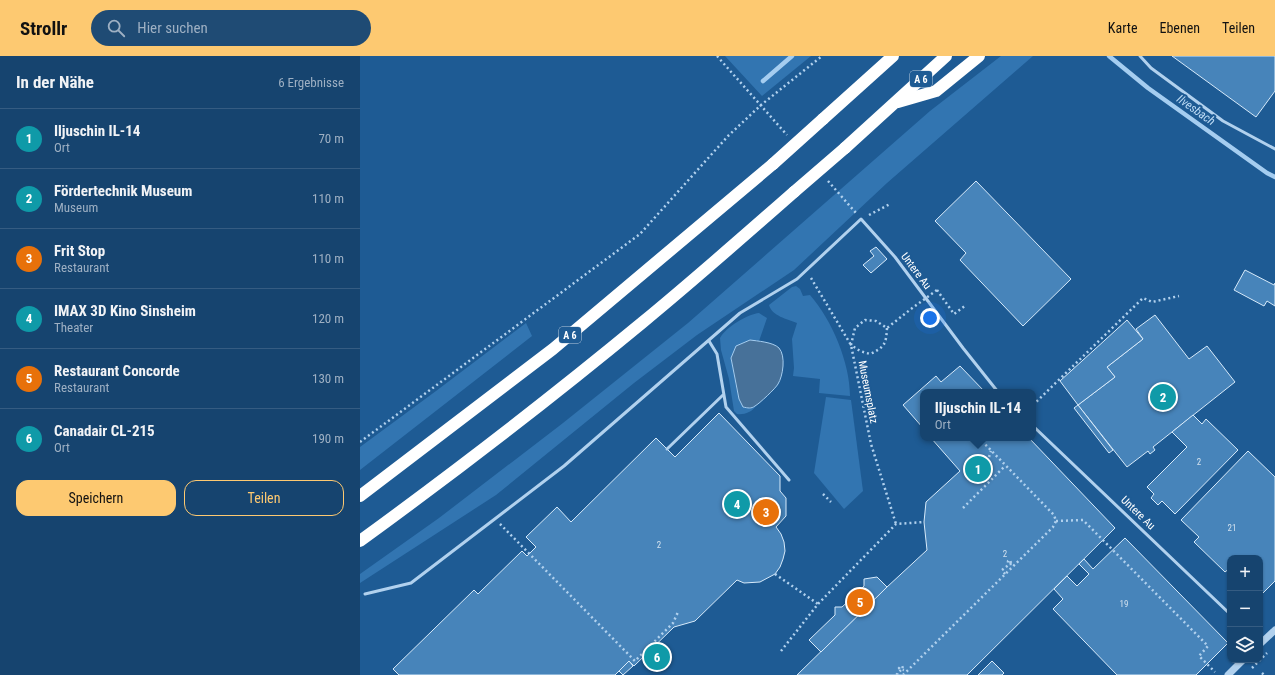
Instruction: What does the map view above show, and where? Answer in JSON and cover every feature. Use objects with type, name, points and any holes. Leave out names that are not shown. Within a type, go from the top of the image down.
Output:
[{"type":"highway","name":"A 6","points":[[360,496],[553,349],[772,164],[893,56]]},
{"type":"highway","name":"A 6","points":[[360,541],[562,387],[638,326],[845,148],[946,56]]},
{"type":"highway","points":[[895,103],[936,90],[979,56]]},
{"type":"street","points":[[1263,640],[1275,630]]},
{"type":"street","points":[[1228,675],[1240,663]]},
{"type":"lane","points":[[1140,56],[1150,68],[1223,121],[1275,148]]},
{"type":"lane","points":[[365,594],[411,583],[564,466],[740,313],[797,279],[862,219]]},
{"type":"lane","name":"Untere Au","points":[[862,219],[895,257],[996,389]]},
{"type":"lane","points":[[709,341],[717,354],[726,407],[789,480]]},
{"type":"lane","points":[[667,449],[723,395]]},
{"type":"lane","name":"Untere Au","points":[[1036,429],[1227,611]]},
{"type":"path","points":[[718,56],[762,105]]},
{"type":"path","points":[[360,442],[640,234],[728,136],[762,105],[822,56]]},
{"type":"path","points":[[862,219],[890,204]]},
{"type":"path","name":"Museumsplatz","points":[[806,271],[851,346],[871,444],[896,524]]},
{"type":"path","points":[[887,328],[876,321],[865,320],[855,328],[851,346],[870,354],[882,348],[886,340],[887,328],[937,290],[954,314],[966,304]]},
{"type":"path","points":[[1036,402],[1143,298],[1152,302],[1179,296]]},
{"type":"path","points":[[903,675],[1053,527],[1056,521],[1054,515],[981,441]]},
{"type":"path","points":[[989,457],[990,451]]},
{"type":"path","points":[[963,508],[1005,466]]},
{"type":"path","points":[[823,494],[831,502]]},
{"type":"path","points":[[1056,521],[1083,520],[1209,645],[1199,656],[1215,672]]},
{"type":"path","points":[[781,651],[818,604],[896,524],[924,522]]},
{"type":"path","points":[[506,532],[621,649],[635,661],[672,623],[678,612]]},
{"type":"path","points":[[1005,574],[1002,570],[1011,563]]},
{"type":"path","points":[[775,574],[818,604]]},
{"type":"path","points":[[1250,670],[1270,650]]},
{"type":"path","points":[[898,675],[897,674],[903,669]]},
{"type":"shaded area","points":[[725,56],[811,56],[762,96]]},
{"type":"shaded area","points":[[1001,56],[1033,56],[887,183],[794,270],[697,335],[634,383],[496,495],[360,583],[360,574],[439,518],[563,423],[688,323],[930,111]]},
{"type":"shaded area","points":[[796,286],[800,289],[803,296],[810,295],[826,317],[832,329],[847,370],[850,396],[819,393],[820,379],[793,376],[794,368],[792,339],[797,323],[773,312],[769,305],[792,287]]},
{"type":"shaded area","points":[[759,313],[767,318],[759,341],[750,340],[737,346],[731,358],[739,399],[749,408],[756,406],[748,413],[737,414],[734,411],[729,379],[721,350],[720,338],[727,330],[738,322]]},
{"type":"shaded area","points":[[526,323],[532,336],[360,470],[360,447]]},
{"type":"shaded area","points":[[750,340],[773,344],[779,348],[783,366],[777,386],[754,407],[749,408],[743,407],[739,399],[731,358],[736,346]]},
{"type":"shaded area","points":[[826,397],[851,400],[863,491],[844,509],[814,473]]},
{"type":"building","points":[[1172,56],[1275,56],[1275,91],[1256,117]]},
{"type":"building","points":[[976,181],[1071,279],[1023,326],[960,260],[966,253],[935,221]]},
{"type":"building","points":[[876,247],[887,259],[871,273],[863,265],[874,256],[870,251]]},
{"type":"building","points":[[1245,270],[1274,285],[1275,283],[1275,306],[1267,301],[1264,306],[1234,290]]},
{"type":"building","points":[[1155,315],[1189,359],[1207,346],[1235,382],[1153,447],[1155,450],[1150,454],[1148,451],[1127,467],[1078,405],[1115,377],[1107,367],[1143,339],[1136,329]]},
{"type":"building","points":[[1127,320],[1143,339],[1107,367],[1115,377],[1078,405],[1060,381]]},
{"type":"building","points":[[960,366],[982,389],[921,389],[936,376],[941,382]]},
{"type":"building","points":[[920,390],[920,425],[903,405]]},
{"type":"building","points":[[1078,405],[1113,450],[1109,453],[1074,408]]},
{"type":"building","points":[[719,413],[780,476],[780,491],[786,498],[786,516],[776,527],[784,542],[785,551],[780,567],[775,574],[760,582],[744,583],[737,580],[695,621],[674,627],[634,666],[629,661],[615,675],[399,675],[393,669],[474,590],[478,594],[522,551],[527,556],[536,547],[526,537],[557,507],[571,522],[656,438],[675,457]]},
{"type":"building","points":[[1193,415],[1202,424],[1206,419],[1238,450],[1175,514],[1162,501],[1158,505],[1151,498],[1154,494],[1147,487],[1187,447],[1172,432]]},
{"type":"building","points":[[934,441],[1032,441],[1115,528],[967,675],[797,675],[927,550],[924,522],[926,502],[960,471]]},
{"type":"building","points":[[1248,451],[1275,477],[1275,581],[1263,593],[1263,555],[1227,555],[1227,570],[1225,572],[1194,542],[1199,537],[1181,520]]},
{"type":"building","points":[[1125,538],[1227,642],[1227,644],[1196,675],[1117,675],[1053,609],[1063,599],[1054,589],[1067,576],[1077,586],[1089,574],[1079,564],[1084,559],[1093,569]]},
{"type":"building","points":[[877,577],[887,587],[821,652],[809,640],[835,615],[835,607],[842,607],[864,586],[864,579]]},
{"type":"building","points":[[629,661],[633,666],[623,675],[619,671]]},
{"type":"building","points":[[992,661],[1004,673],[1002,675],[978,675]]},
{"type":"waterway","points":[[763,81],[792,56]]},
{"type":"waterway","name":"Ilvesbach","points":[[1109,56],[1148,88],[1267,173],[1275,177]]},
{"type":"place","name":"Fördertechnik Museum","points":[[1163,397]]},
{"type":"place","name":"Iljuschin IL-14","points":[[978,469]]},
{"type":"place","name":"IMAX 3D Kino Sinsheim","points":[[737,504]]},
{"type":"place","name":"Frit Stop","points":[[766,512]]},
{"type":"place","name":"Restaurant Concorde","points":[[860,602]]},
{"type":"place","name":"Canadair CL-215","points":[[657,657]]}]
